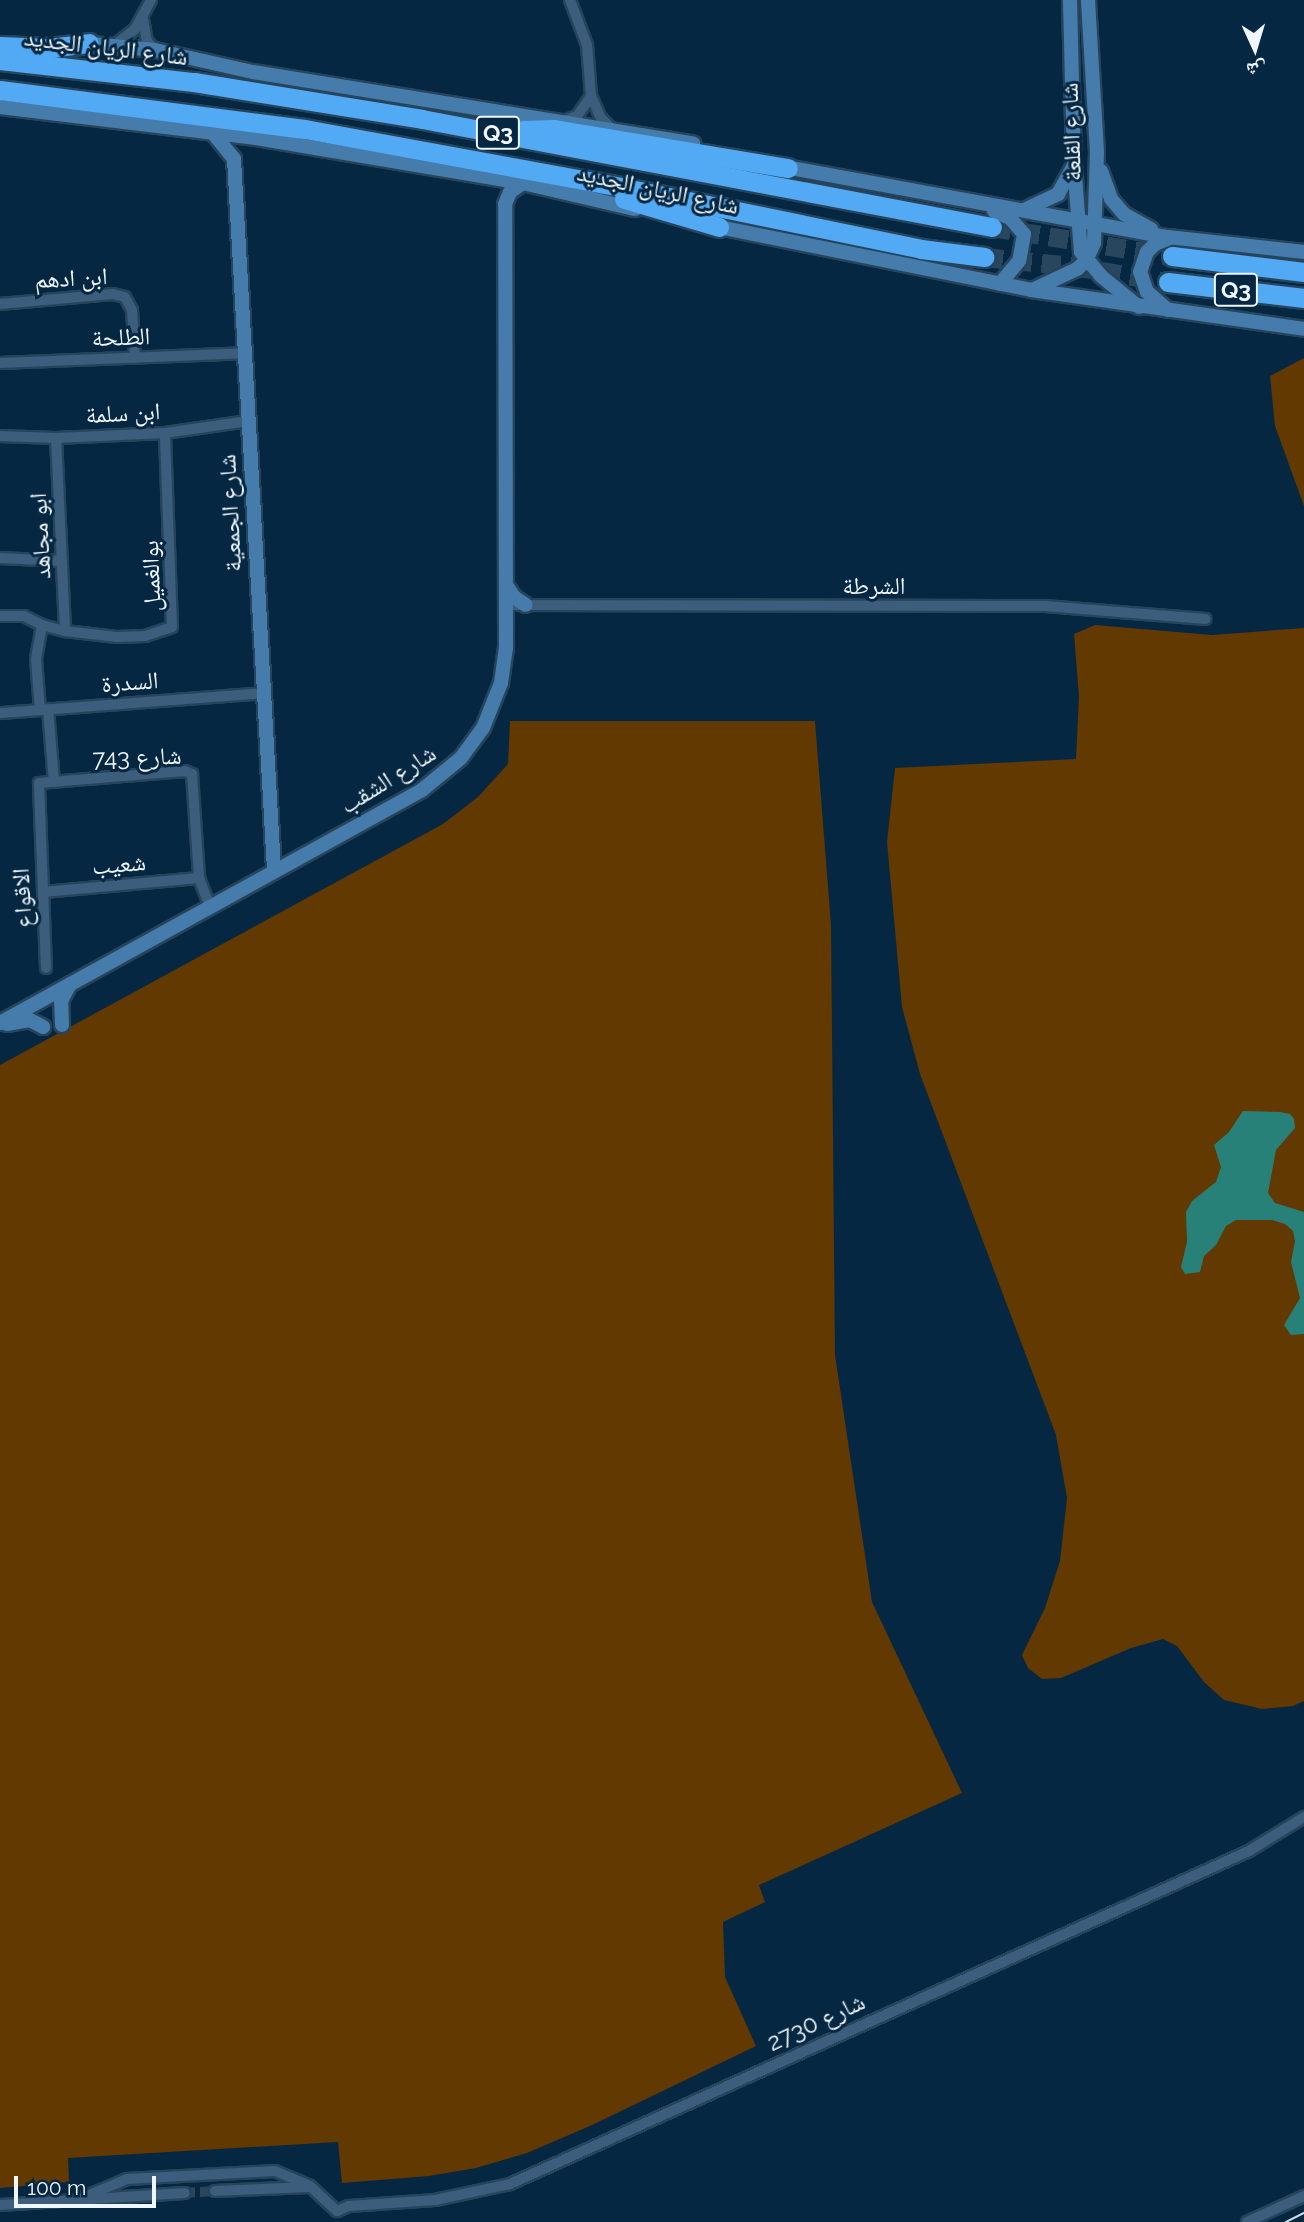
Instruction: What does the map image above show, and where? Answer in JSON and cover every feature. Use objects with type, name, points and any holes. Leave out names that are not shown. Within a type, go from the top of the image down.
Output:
[{"type":"highway","points":[[0,46],[49,48],[89,43]]},
{"type":"highway","name":"شارع الريان الجديد","points":[[0,60],[194,82],[485,131],[992,227]]},
{"type":"highway","name":"شارع الريان الجديد","points":[[0,90],[292,127],[443,153],[478,170],[921,249],[984,257]]},
{"type":"highway","points":[[0,97],[88,100]]},
{"type":"highway","points":[[485,131],[554,129],[788,169]]},
{"type":"highway","points":[[443,153],[478,170],[719,227]]},
{"type":"highway","name":"شارع الريان الجديد","points":[[1172,244],[1304,272]]},
{"type":"highway","name":"Q3","points":[[1168,282],[1304,298]]},
{"type":"street","points":[[151,0],[143,19],[143,31],[155,50]]},
{"type":"street","points":[[570,0],[587,45],[591,96],[601,118],[611,128]]},
{"type":"street","name":"شارع القلعة","points":[[1070,0],[1077,221],[1081,252],[1086,261]]},
{"type":"street","name":"شارع القلعة","points":[[1086,261],[1094,243],[1097,152],[1088,0]]},
{"type":"street","points":[[116,44],[143,19]]},
{"type":"street","name":"شارع الريان الجديد","points":[[0,37],[116,44],[253,72],[611,128],[727,149],[788,169],[1094,224],[1172,244],[1304,252]]},
{"type":"street","points":[[564,121],[577,117],[591,96]]},
{"type":"street","name":"شارع الريان الجديد","points":[[0,107],[256,138],[478,170],[523,183],[719,227],[1031,290],[1140,308],[1304,329]]},
{"type":"street","points":[[214,133],[234,159],[245,142],[256,138]]},
{"type":"street","points":[[1097,152],[1111,199],[1124,214],[1172,244]]},
{"type":"street","name":"شارع الجمعية","points":[[234,159],[274,868]]},
{"type":"street","points":[[1022,211],[1058,194],[1074,163]]},
{"type":"street","name":"شارع الشقب","points":[[322,842],[429,779],[457,755],[478,725],[492,693],[500,659],[503,505],[501,204],[495,187],[478,170]]},
{"type":"street","name":"شارع الشقب","points":[[503,321],[506,200],[513,188],[523,183]]},
{"type":"street","points":[[977,203],[1010,218],[1024,234],[1019,261],[1000,284]]},
{"type":"street","points":[[1170,311],[1147,292],[1140,272],[1147,251],[1154,244],[1172,244]]},
{"type":"street","points":[[1031,290],[1067,275],[1086,261],[1140,308]]},
{"type":"street","name":"ابن ادهم","points":[[0,304],[113,294],[125,297],[132,310],[135,358]]},
{"type":"street","name":"الطلحة","points":[[0,363],[244,353]]},
{"type":"street","name":"ابن سلمة","points":[[0,436],[55,438],[165,433],[248,421]]},
{"type":"street","name":"بوالغميل","points":[[42,625],[65,631],[145,636],[169,631],[172,627],[165,433]]},
{"type":"street","name":"ابو مجاهد","points":[[55,438],[65,631]]},
{"type":"street","name":"شارع الشقب","points":[[0,1025],[274,868],[422,790],[461,758],[483,728],[498,695],[505,660],[503,505]]},
{"type":"street","points":[[0,558],[62,561]]},
{"type":"street","points":[[506,585],[526,608],[506,629]]},
{"type":"street","name":"الشرطة","points":[[506,608],[1045,606],[1205,619]]},
{"type":"street","points":[[0,616],[24,616],[42,625],[36,659],[54,782]]},
{"type":"street","name":"السدرة","points":[[0,713],[264,693]]},
{"type":"street","name":"شارع 743","points":[[39,783],[185,771],[192,774],[199,878],[208,901]]},
{"type":"street","name":"الاقواع","points":[[39,783],[46,968]]},
{"type":"street","name":"شارع الشقب","points":[[0,1014],[274,868]]},
{"type":"street","name":"شعيب","points":[[43,892],[199,878]]},
{"type":"street","points":[[62,1024],[61,1001],[70,984]]},
{"type":"street","points":[[0,1025],[23,1020],[43,1027]]},
{"type":"street","name":"شارع 2730","points":[[337,2211],[349,2206],[435,2200],[510,2184],[1236,1857],[1303,1819]]},
{"type":"street","points":[[76,2200],[127,2179],[275,2171],[310,2186],[337,2211],[331,2222]]},
{"type":"street","points":[[222,2174],[219,2191],[310,2186]]},
{"type":"street","points":[[0,2205],[180,2194],[174,2176]]},
{"type":"street","points":[[1247,2222],[1304,2196]]},
{"type":"shaded area","points":[[1304,358],[1304,506],[1275,426],[1270,376]]},
{"type":"shaded area","points":[[1095,625],[1212,635],[1304,628],[1304,1701],[1293,1706],[1262,1709],[1224,1700],[1204,1682],[1177,1646],[1163,1639],[1131,1648],[1061,1678],[1042,1679],[1028,1668],[1022,1655],[1045,1608],[1060,1561],[1067,1498],[1056,1435],[920,1074],[902,1007],[887,842],[895,768],[1076,759],[1079,697],[1074,634]]},
{"type":"shaded area","points":[[510,721],[815,721],[831,925],[835,1355],[872,1602],[962,1793],[759,1885],[765,1902],[723,1922],[725,1977],[756,2046],[590,2126],[527,2153],[476,2168],[429,2176],[342,2183],[338,2142],[68,2158],[69,2182],[0,2188],[0,1065],[443,824],[478,797],[508,764]]},
{"type":"shaded area","points":[[1243,1111],[1280,1112],[1290,1114],[1294,1119],[1295,1128],[1276,1150],[1268,1193],[1275,1203],[1304,1212],[1304,1334],[1291,1335],[1284,1325],[1300,1298],[1291,1262],[1295,1241],[1293,1231],[1285,1224],[1272,1220],[1236,1220],[1226,1226],[1216,1245],[1204,1256],[1200,1272],[1185,1274],[1181,1267],[1187,1242],[1186,1212],[1192,1201],[1216,1182],[1221,1167],[1214,1145],[1229,1132]]},
{"type":"tunnel","points":[[992,227],[1172,256]]},
{"type":"tunnel","points":[[984,257],[1073,266],[1168,282]]},
{"type":"tunnel","points":[[185,2193],[215,2191]]},
{"type":"tram line","points":[[1286,2222],[1304,2213]]}]
